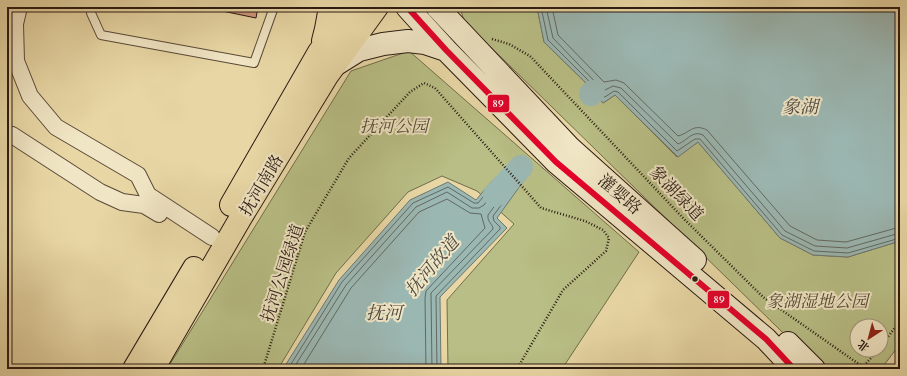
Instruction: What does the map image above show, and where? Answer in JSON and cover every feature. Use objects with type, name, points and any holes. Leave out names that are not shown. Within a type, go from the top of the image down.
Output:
[{"type":"highway","points":[[327,58],[326,29],[330,7]]},
{"type":"highway","name":"抚河南路","points":[[153,369],[240,219],[327,58],[352,7]]},
{"type":"highway","name":"抚河南路","points":[[134,369],[210,241],[327,58],[377,7]]},
{"type":"main road","name":"灌婴路","points":[[407,7],[446,50],[556,162],[766,339],[794,369]]},
{"type":"main road","name":"灌婴路","points":[[437,7],[543,121],[580,158],[776,330],[814,369]]},
{"type":"main road","points":[[450,7],[457,28]]},
{"type":"main road","points":[[327,58],[383,44],[408,41],[425,43],[446,50]]},
{"type":"street","points":[[19,7],[15,24],[16,61],[30,96],[56,127],[138,175],[148,195],[210,241]]},
{"type":"street","points":[[12,135],[100,192],[122,202],[144,204],[210,241]]},
{"type":"lane","points":[[92,7],[91,12],[101,35],[254,63],[274,7]]},
{"type":"path","name":"象湖绿道","points":[[486,37],[509,44],[530,56],[683,218],[763,297],[849,357]]},
{"type":"path","name":"抚河公园绿道","points":[[263,369],[305,232],[349,158],[410,92],[424,83],[435,88],[541,208],[585,221],[603,230],[609,238],[606,251],[564,290],[517,369]]},
{"type":"path","points":[[889,335],[900,321]]},
{"type":"path","name":"象湖绿道","points":[[850,358],[863,367],[871,358]]},
{"type":"green space","name":"象湖湿地公园","points":[[460,7],[537,7],[544,42],[584,81],[603,103],[615,95],[677,157],[698,142],[780,238],[813,255],[848,257],[900,241],[900,344],[881,369],[820,369],[464,21]]},
{"type":"green space","name":"抚河公园","points":[[409,51],[639,252],[562,369],[448,369],[447,300],[514,224],[477,191],[442,176],[408,192],[336,273],[278,369],[167,369],[351,71]]},
{"type":"water","name":"象湖","points":[[537,7],[900,7],[900,241],[848,257],[813,255],[780,238],[698,142],[678,157],[615,95],[603,103],[584,81],[544,42]]},
{"type":"water","name":"抚河","points":[[511,162],[525,179],[497,218],[507,228],[440,297],[441,369],[283,369],[339,280],[410,200],[448,182],[476,200]]},
{"type":"building","points":[[203,7],[258,7],[256,18]]},
{"type":"waterway","name":"抚河故道","points":[[495,195],[521,167]]},
{"type":"transit line","name":"89","points":[[407,7],[446,50],[556,162],[766,339],[794,369]]}]
